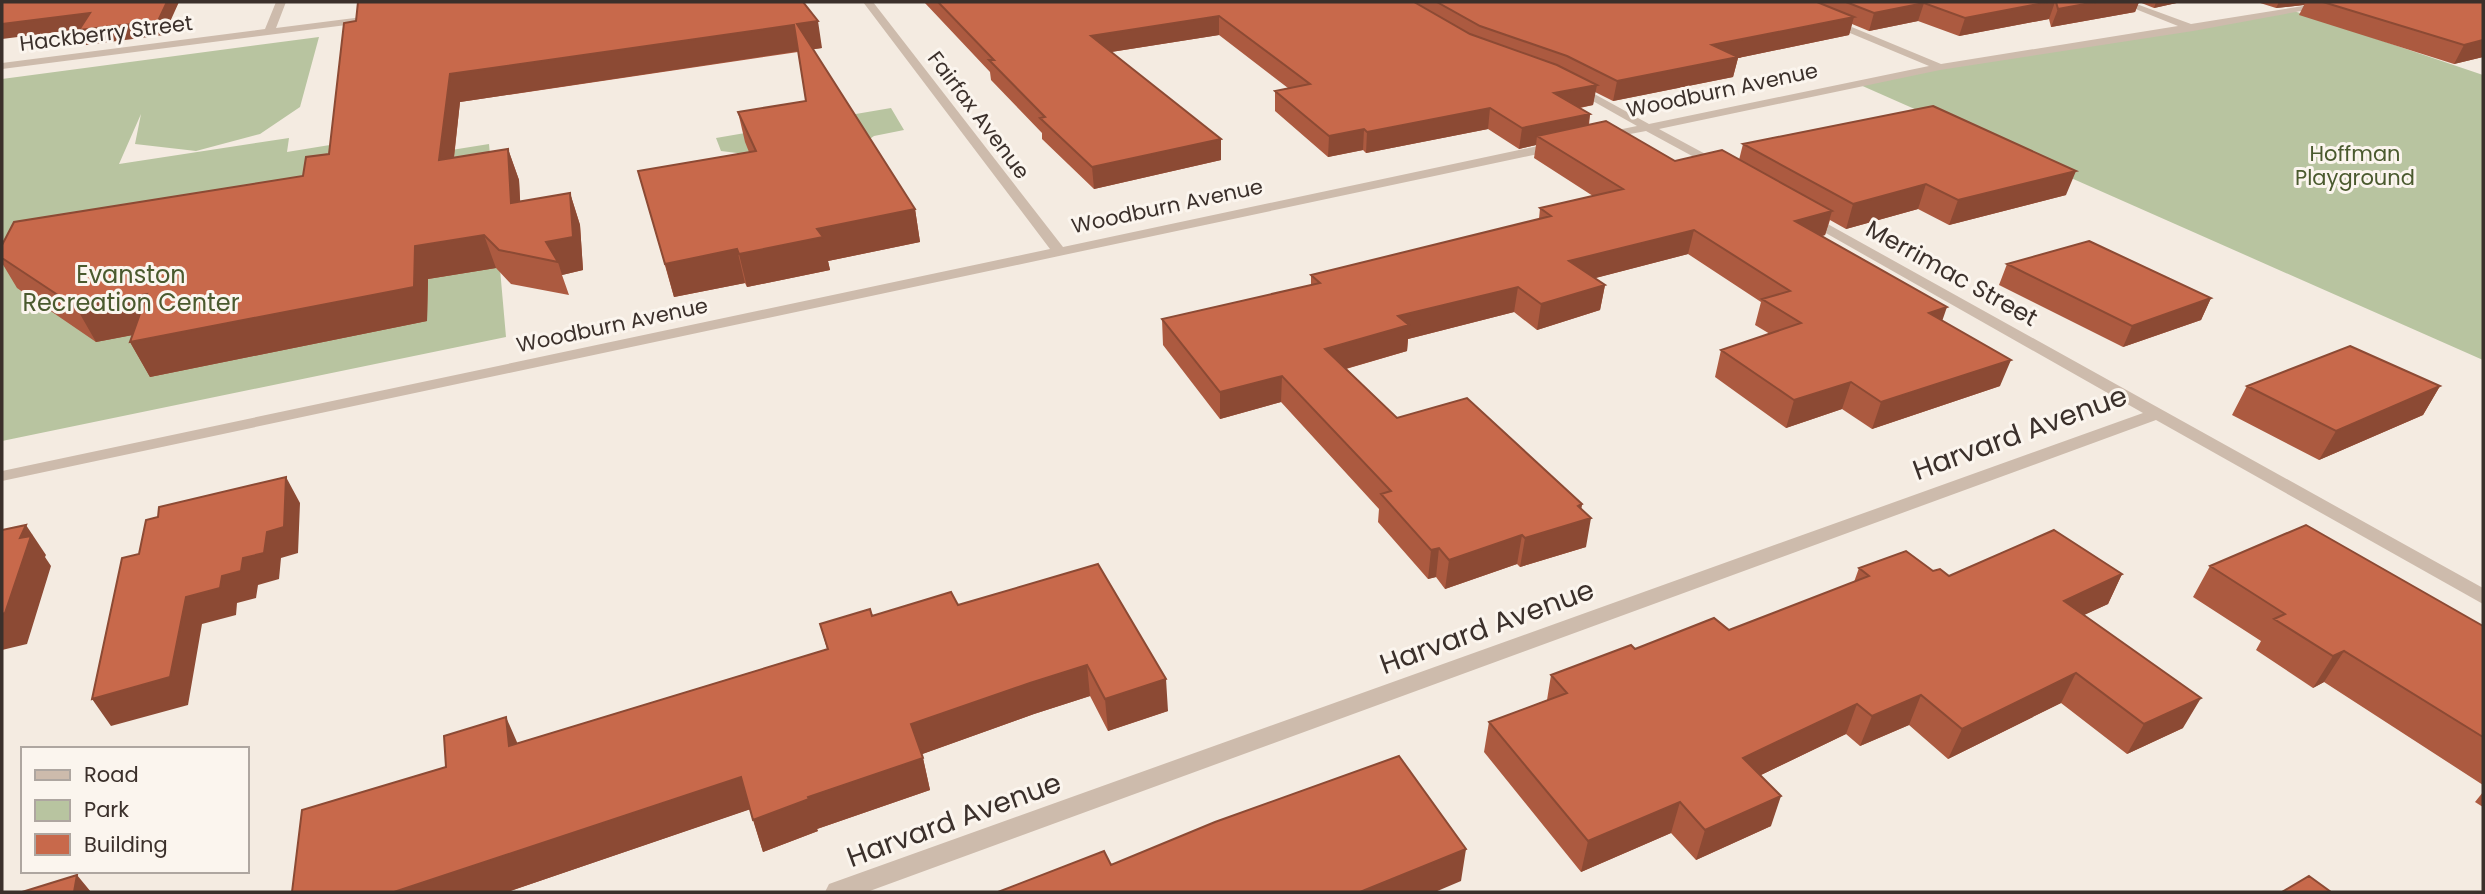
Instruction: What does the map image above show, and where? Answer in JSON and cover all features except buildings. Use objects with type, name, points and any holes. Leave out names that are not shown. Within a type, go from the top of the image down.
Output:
[{"type":"street","points":[[270,32],[281,2]]},
{"type":"street","name":"Fairfax Avenue","points":[[868,2],[1059,251]]},
{"type":"street","points":[[2123,2],[2193,28]]},
{"type":"street","name":"Woodburn Avenue","points":[[2,477],[1059,251],[1940,67],[2345,2]]},
{"type":"street","name":"Hackberry Street","points":[[2,66],[388,17]]},
{"type":"street","points":[[1820,18],[1940,67]]},
{"type":"street","points":[[1559,80],[1737,177]]},
{"type":"street","name":"Merrimac Street","points":[[1785,204],[2483,597]]},
{"type":"street","name":"Harvard Avenue","points":[[838,892],[2156,414]]},
{"type":"green space","name":"Hoffman Playground","points":[[2294,11],[2483,75],[2483,360],[1858,84],[1940,67]]},
{"type":"green space","name":"Evanston Recreation Center","points":[[319,37],[300,107],[260,134],[196,151],[135,144],[141,114],[119,164],[289,138],[287,152],[391,135],[389,160],[489,144],[506,337],[2,441],[2,79]]},
{"type":"green space","points":[[891,108],[904,130],[874,136],[861,145],[746,163],[737,153],[721,151],[716,138]]}]
